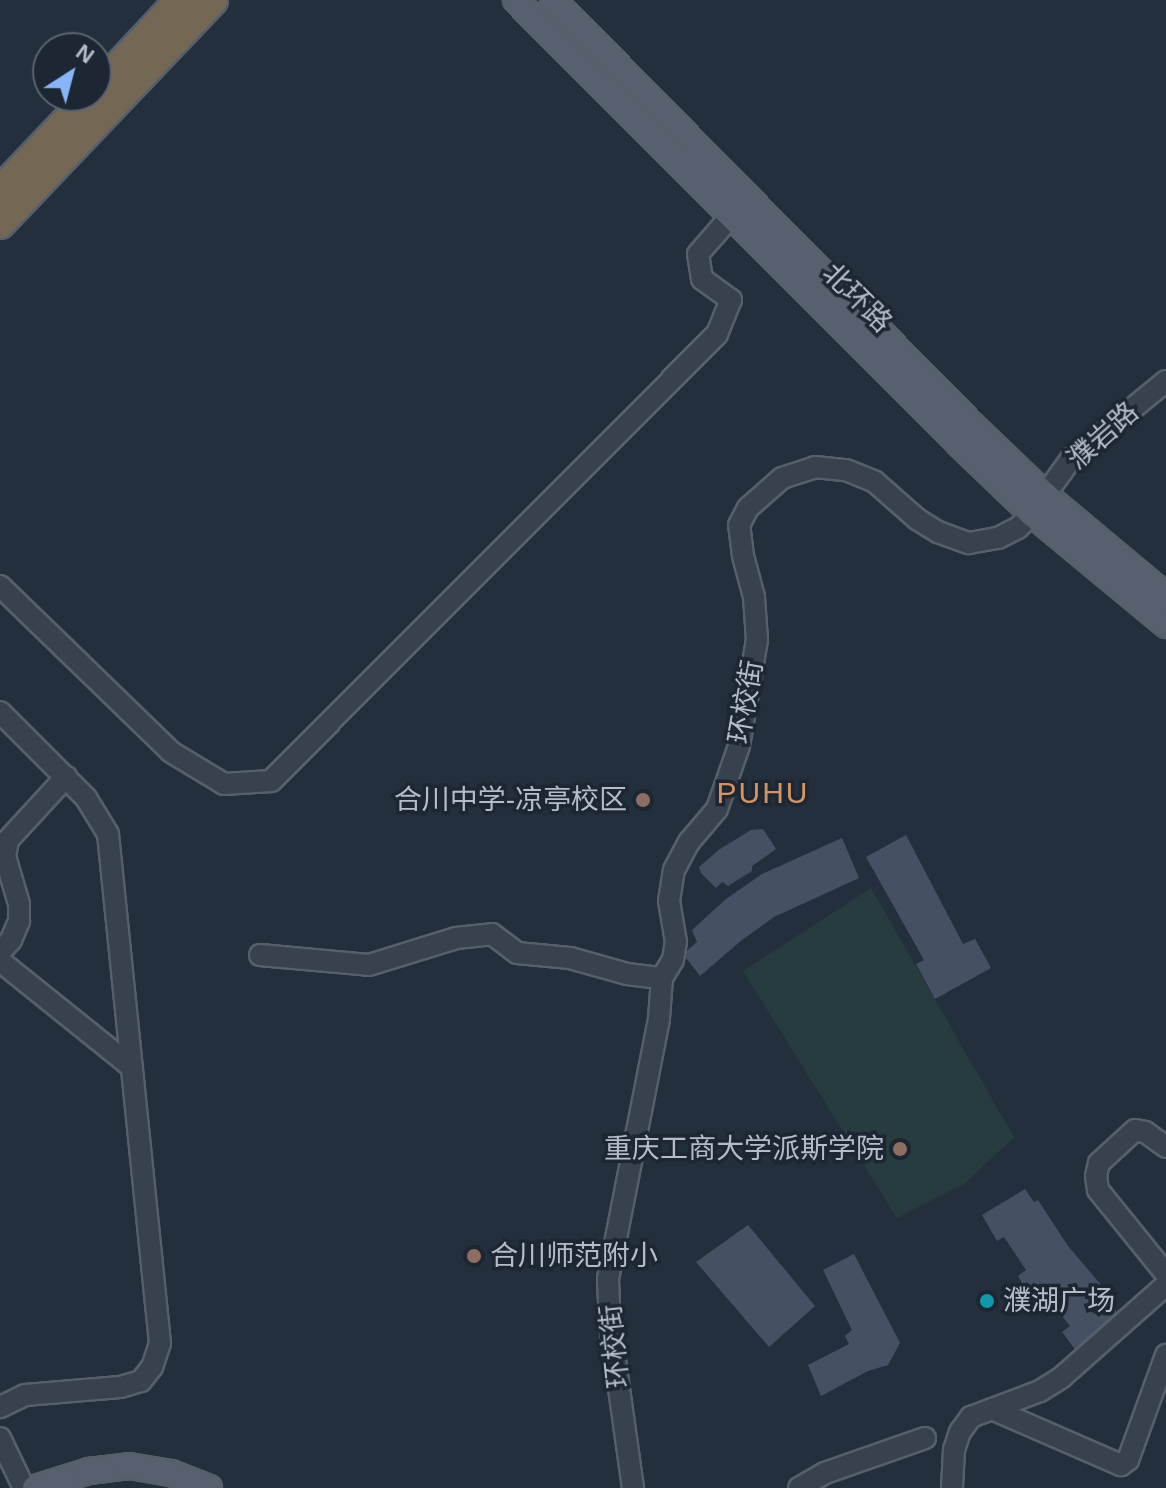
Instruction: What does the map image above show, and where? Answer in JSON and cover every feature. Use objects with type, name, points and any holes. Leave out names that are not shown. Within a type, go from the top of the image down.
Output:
[{"type":"highway","points":[[112,73],[180,0]]},
{"type":"highway","points":[[0,224],[213,0]]},
{"type":"highway","points":[[0,191],[75,112]]},
{"type":"main road","name":"北环路","points":[[516,0],[732,215],[1166,625]]},
{"type":"main road","name":"北环路","points":[[553,0],[1038,504],[1166,596]]},
{"type":"main road","points":[[35,1488],[89,1471],[129,1466],[171,1473],[209,1488]]},
{"type":"street","points":[[0,586],[171,752],[224,784],[271,781],[717,334],[731,300],[702,279],[698,254],[732,215]]},
{"type":"street","name":"濮岩路","points":[[1038,504],[1071,459],[1166,381]]},
{"type":"street","name":"环校街","points":[[633,1488],[610,1325],[608,1279],[659,1018],[662,978],[673,960],[676,942],[669,901],[674,870],[689,842],[717,809],[739,746],[757,640],[754,597],[743,556],[739,525],[748,508],[782,478],[815,467],[846,470],[875,482],[917,519],[938,532],[969,543],[998,538],[1018,528],[1038,504]]},
{"type":"street","points":[[0,712],[86,798],[108,834],[160,1343],[152,1367],[141,1381],[120,1387],[25,1395],[0,1407]]},
{"type":"street","points":[[0,952],[11,940],[19,921],[19,904],[5,856],[8,840],[66,777]]},
{"type":"street","points":[[260,955],[369,965],[456,938],[492,934],[517,953],[570,958],[627,974],[662,978]]},
{"type":"street","points":[[0,961],[132,1067]]},
{"type":"street","points":[[1166,1147],[1145,1132],[1135,1130],[1099,1163],[1096,1176],[1098,1190],[1166,1274]]},
{"type":"street","points":[[952,1488],[960,1432],[971,1417],[1040,1391],[1062,1377],[1166,1285]]},
{"type":"street","points":[[992,1409],[1121,1465],[1128,1460],[1166,1355]]},
{"type":"street","points":[[0,1438],[24,1488]]},
{"type":"street","points":[[799,1488],[825,1473],[925,1438]]},
{"type":"green space","points":[[871,888],[1014,1137],[964,1184],[897,1218],[743,971]]},
{"type":"building","points":[[763,829],[776,849],[752,866],[752,871],[728,886],[722,882],[716,888],[701,873],[699,867],[720,849],[751,830]]},
{"type":"building","points":[[906,835],[963,944],[975,939],[991,968],[935,999],[916,964],[924,960],[866,857]]},
{"type":"building","points":[[842,838],[859,878],[774,917],[700,976],[683,954],[697,942],[692,930],[726,899],[762,874]]},
{"type":"building","points":[[1025,1189],[1034,1202],[1038,1200],[1068,1246],[1113,1299],[1119,1322],[1082,1359],[1062,1332],[1070,1326],[1047,1298],[1034,1304],[1018,1276],[1026,1270],[1004,1237],[997,1241],[982,1215]]},
{"type":"building","points":[[748,1225],[815,1306],[769,1347],[696,1262]]},
{"type":"building","points":[[854,1254],[900,1343],[888,1365],[868,1371],[821,1396],[808,1365],[849,1344],[845,1336],[852,1330],[823,1270]]},
{"type":"place","name":"合川中学-凉亭校区","points":[[643,800]]},
{"type":"place","name":"重庆工商大学派斯学院","points":[[900,1149]]},
{"type":"place","name":"合川师范附小","points":[[474,1256]]},
{"type":"place","name":"濮湖广场","points":[[987,1301]]},
{"type":"district","name":"PUHU","points":[[763,793]]}]
